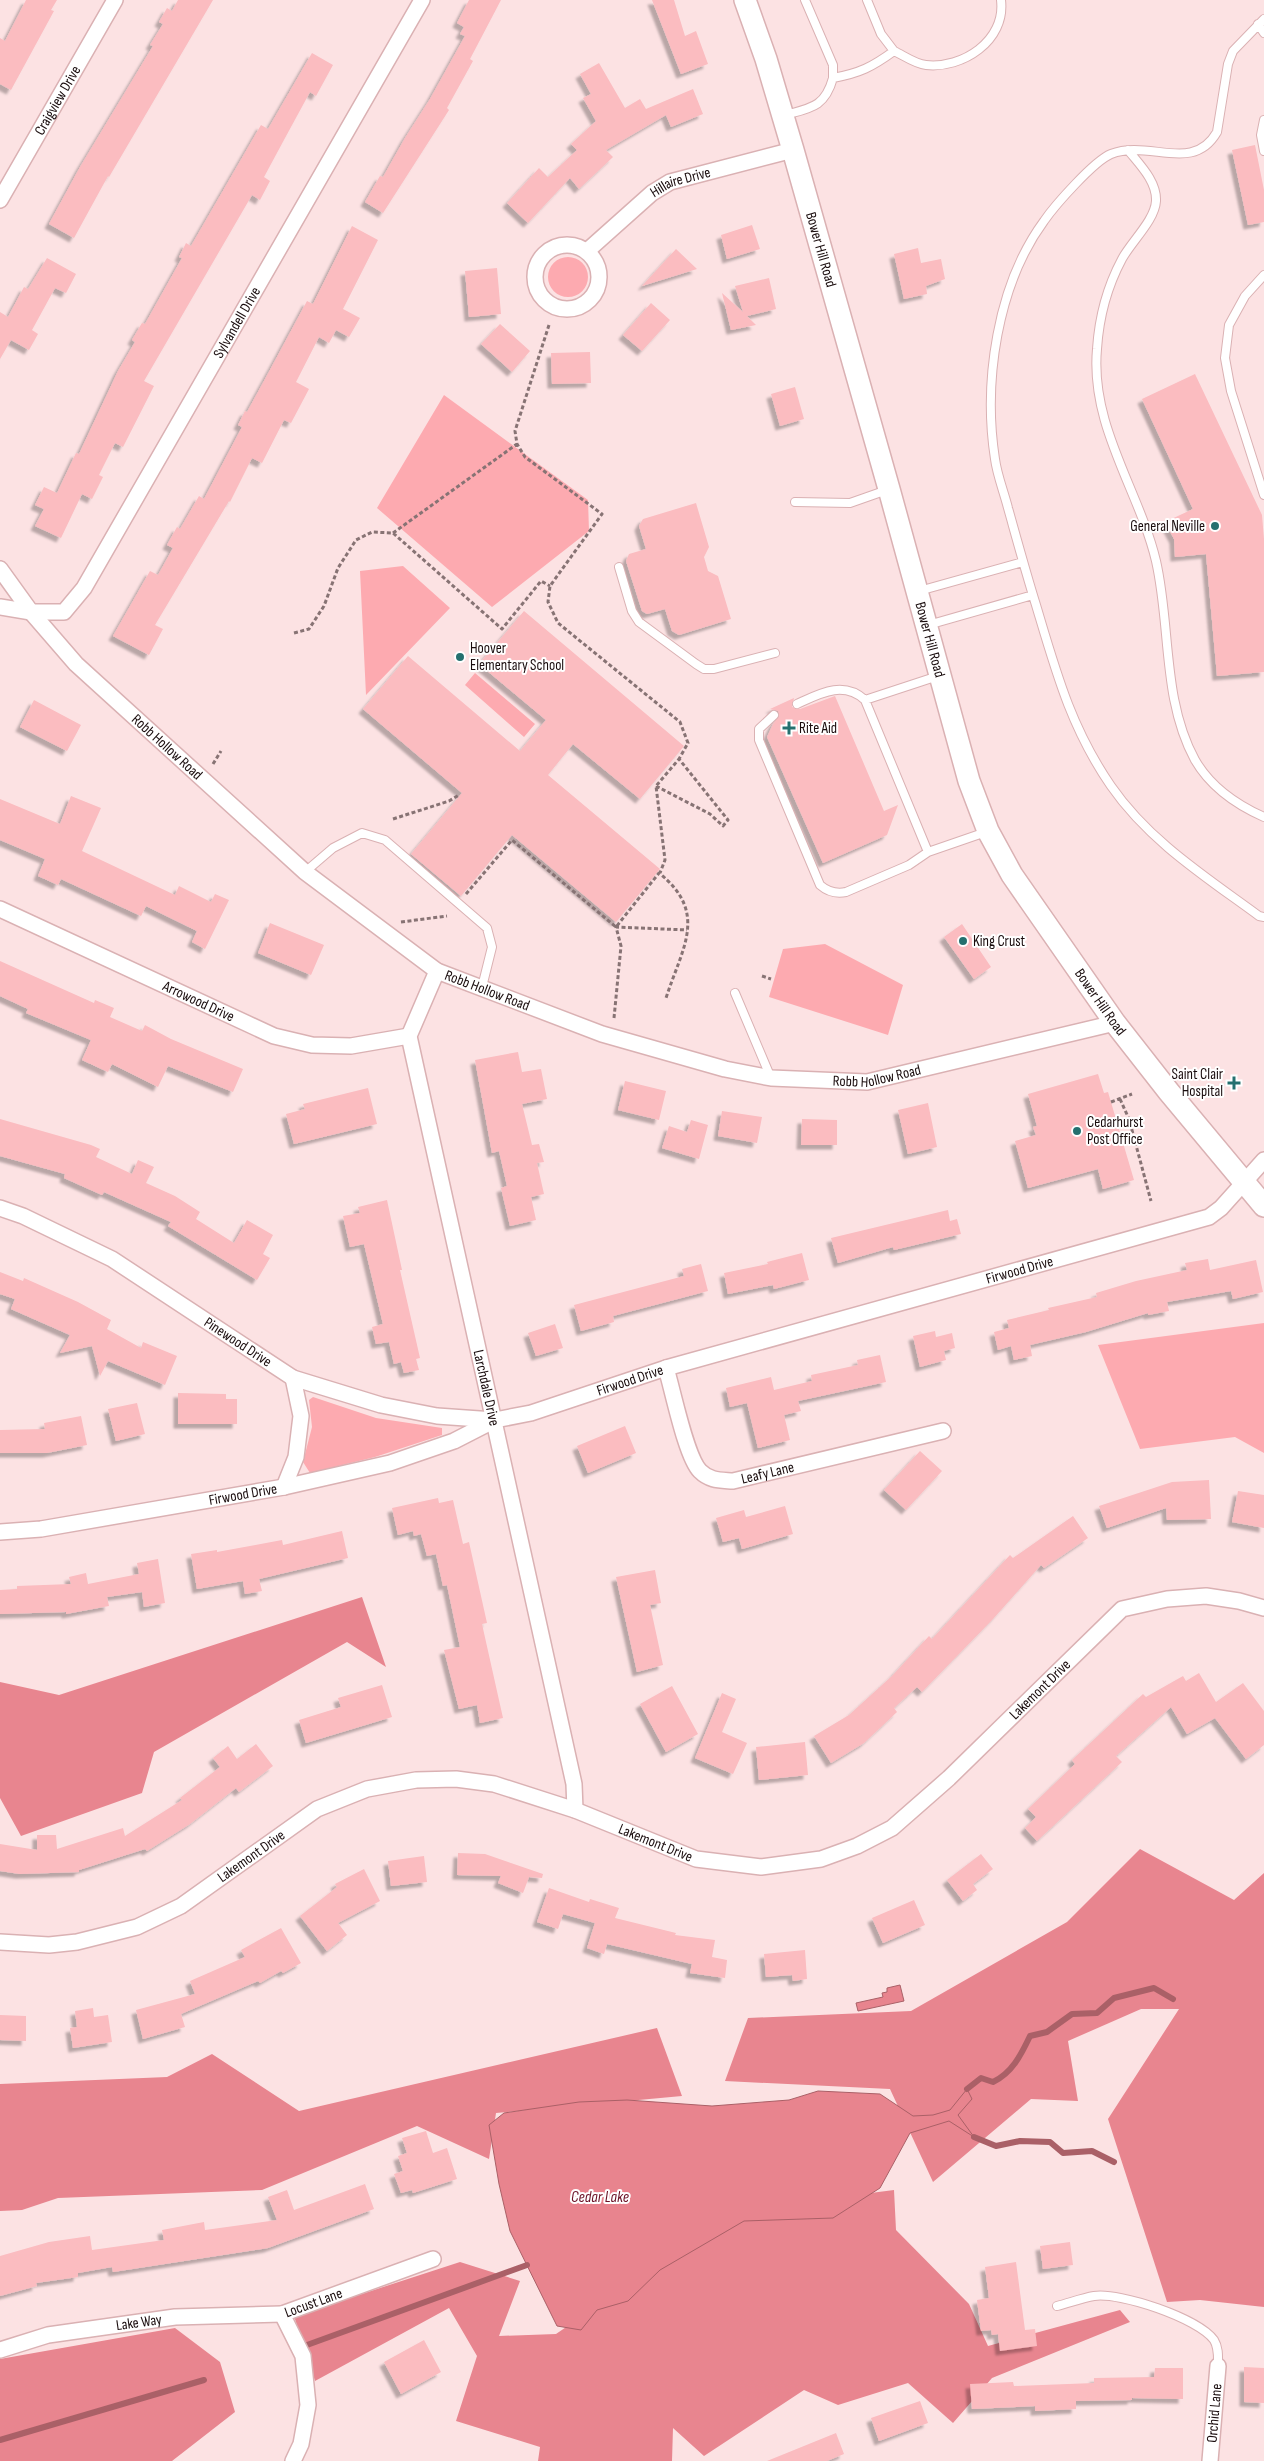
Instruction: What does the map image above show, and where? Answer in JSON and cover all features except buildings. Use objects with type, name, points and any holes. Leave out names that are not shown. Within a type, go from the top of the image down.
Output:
[{"type":"main road","name":"Bower Hill Road","points":[[744,0],[793,150],[969,781],[988,831],[1012,875],[1115,1023],[1244,1184],[1264,1206]]},
{"type":"street","name":"Craigview Drive","points":[[0,200],[115,0]]},
{"type":"street","name":"Sylvandell Drive","points":[[31,612],[64,612],[84,588],[422,0]]},
{"type":"street","name":"Hillaire Drive","points":[[587,251],[652,193],[670,182],[793,150]]},
{"type":"street","points":[[567,245],[587,251],[594,259],[599,278],[597,288],[592,297],[580,306],[564,308],[546,300],[539,292],[536,281],[536,270],[540,260],[556,247],[567,245]]},
{"type":"street","name":"Robb Hollow Road","points":[[0,569],[31,612],[76,664],[305,872],[437,971],[602,1034],[725,1069],[771,1078],[866,1082],[1115,1023]]},
{"type":"street","points":[[0,607],[31,612]]},
{"type":"street","name":"Arrowood Drive","points":[[0,908],[274,1036],[312,1045],[351,1046],[409,1036]]},
{"type":"street","points":[[409,1036],[437,971]]},
{"type":"street","name":"Larchdale Drive","points":[[409,1036],[574,1784],[575,1810]]},
{"type":"street","name":"Firwood Drive","points":[[0,1532],[41,1529],[284,1487],[390,1463],[454,1441],[495,1420],[531,1413],[666,1368],[1209,1217],[1222,1208],[1264,1160]]},
{"type":"street","name":"Pinewood Drive","points":[[0,1208],[23,1216],[112,1259],[293,1378],[381,1405],[437,1416],[495,1420]]},
{"type":"street","name":"Leafy Lane","points":[[666,1368],[692,1456],[700,1471],[712,1480],[733,1481],[943,1431]]},
{"type":"street","points":[[284,1487],[296,1457],[301,1416],[293,1378]]},
{"type":"street","name":"Lakemont Drive","points":[[0,1942],[49,1945],[77,1942],[137,1927],[181,1906],[317,1809],[368,1788],[416,1780],[456,1779],[494,1784],[575,1810],[696,1859],[761,1867],[821,1859],[857,1846],[892,1828],[949,1778],[1122,1609],[1167,1599],[1206,1596],[1239,1601],[1264,1608]]},
{"type":"street","name":"Locust Lane","points":[[293,2461],[301,2444],[308,2405],[302,2356],[282,2314],[433,2259]]},
{"type":"street","name":"Lake Way","points":[[0,2350],[48,2336],[175,2317],[282,2314]]},
{"type":"street","name":"Orchid Lane","points":[[1210,2461],[1218,2366]]},
{"type":"lane","points":[[783,116],[813,108],[830,90],[833,78],[833,66],[806,0]]},
{"type":"lane","points":[[867,0],[881,34],[894,51],[923,65],[946,66],[966,59],[984,46],[996,27],[1002,6],[1001,0]]},
{"type":"lane","points":[[1264,32],[1261,22],[1233,51],[1228,64],[1217,132],[1212,142],[1193,154],[1128,150],[1109,154],[1083,177],[1043,222],[1019,266],[1001,317],[993,361],[991,406],[995,460],[1023,562],[1067,706],[1080,736],[1112,787],[1144,827],[1178,857],[1259,916],[1264,917]]},
{"type":"lane","points":[[833,78],[858,74],[894,51]]},
{"type":"lane","points":[[1264,120],[1261,135],[1264,151]]},
{"type":"lane","points":[[1128,150],[1152,181],[1156,202],[1151,216],[1122,259],[1107,295],[1100,322],[1096,351],[1097,383],[1102,413],[1149,536],[1156,563],[1172,686],[1181,728],[1196,761],[1212,781],[1233,800],[1264,816]]},
{"type":"lane","points":[[1264,275],[1244,296],[1230,325],[1225,358],[1231,391],[1264,495]]},
{"type":"lane","points":[[795,502],[850,503],[889,489]]},
{"type":"lane","points":[[917,592],[1023,562]]},
{"type":"lane","points":[[619,567],[632,611],[639,622],[704,669],[714,669],[774,653]]},
{"type":"lane","points":[[926,626],[1033,595]]},
{"type":"lane","points":[[864,700],[940,675]]},
{"type":"lane","points":[[797,704],[828,690],[840,689],[864,700],[928,852]]},
{"type":"lane","points":[[774,714],[760,729],[760,746],[820,885],[825,890],[840,893],[909,865],[928,852],[988,831]]},
{"type":"lane","points":[[305,872],[333,848],[362,833],[385,840],[487,928],[492,947],[482,987]]},
{"type":"lane","points":[[735,993],[771,1078]]},
{"type":"lane","points":[[1057,2306],[1095,2296],[1108,2296],[1179,2315],[1202,2329],[1214,2341],[1218,2354],[1218,2366]]},
{"type":"path","points":[[549,325],[519,415],[515,431],[517,444],[525,457],[602,514],[550,586],[548,602],[558,623],[680,722],[688,743],[679,759],[656,786],[665,860],[660,873],[616,927]]},
{"type":"path","points":[[392,533],[517,444]]},
{"type":"path","points":[[294,633],[309,629],[324,606],[338,568],[356,540],[372,532],[392,533],[502,629],[541,581],[550,586]]},
{"type":"path","points":[[213,764],[221,751]]},
{"type":"path","points":[[656,786],[710,814],[723,826],[728,820],[679,759]]},
{"type":"path","points":[[392,819],[449,801],[459,795]]},
{"type":"path","points":[[464,896],[512,840],[616,927],[621,946],[614,1018]]},
{"type":"path","points":[[660,873],[675,885],[685,902],[689,916],[687,930],[666,998]]},
{"type":"path","points":[[394,923],[447,916]]},
{"type":"path","points":[[616,927],[687,930]]},
{"type":"path","points":[[762,976],[771,979]]},
{"type":"path","points":[[1111,1102],[1132,1094]]},
{"type":"path","points":[[1120,1099],[1130,1119],[1151,1201]]},
{"type":"shaded area","points":[[568,257],[582,263],[588,277],[582,291],[568,297],[554,291],[548,277],[554,263]]},
{"type":"shaded area","points":[[444,395],[588,500],[589,531],[492,607],[377,508]]},
{"type":"shaded area","points":[[403,566],[450,608],[366,695],[360,571]]},
{"type":"shaded area","points":[[475,673],[535,724],[524,737],[465,685]]},
{"type":"shaded area","points":[[825,944],[903,985],[888,1035],[769,997],[783,949]]},
{"type":"shaded area","points":[[1264,1323],[1264,1453],[1235,1437],[1140,1449],[1098,1345]]},
{"type":"shaded area","points":[[313,1397],[376,1418],[442,1428],[442,1435],[375,1457],[310,1473],[303,1462],[312,1427],[309,1400]]},
{"type":"shaded area","points":[[362,1597],[386,1667],[347,1642],[154,1752],[142,1793],[21,1836],[0,1798],[0,1682],[59,1695]]},
{"type":"shaded area","points":[[1140,1849],[1234,1900],[1264,1873],[1264,2307],[1200,2300],[1167,2302],[1108,2119],[1179,2009],[1141,2009],[1068,2041],[1078,2101],[1031,2099],[933,2182],[890,2089],[725,2081],[748,2018],[911,2011],[1067,1922]]},
{"type":"shaded area","points":[[657,2028],[682,2096],[496,2113],[489,2159],[417,2126],[262,2190],[58,2198],[22,2210],[0,2211],[0,2084],[167,2077],[212,2054],[299,2111]]},
{"type":"shaded area","points":[[894,2190],[896,2230],[969,2304],[988,2346],[1120,2310],[1130,2322],[992,2378],[953,2423],[908,2383],[838,2405],[804,2390],[704,2456],[673,2428],[672,2461],[538,2461],[540,2447],[456,2421],[477,2356],[449,2308],[315,2381],[294,2316],[460,2262],[520,2281],[499,2336],[556,2334],[738,2210]]},
{"type":"shaded area","points":[[175,2328],[220,2362],[235,2412],[172,2461],[0,2461],[0,2359]]},
{"type":"water","points":[[900,1985],[904,2001],[858,2011],[856,2003],[883,1997],[882,1993],[887,1992],[887,1988]]},
{"type":"water","name":"Cedar Lake","points":[[967,2089],[972,2099],[958,2115],[974,2137],[949,2121],[910,2133],[880,2188],[833,2218],[744,2221],[660,2270],[628,2301],[597,2310],[581,2330],[557,2326],[510,2231],[499,2184],[489,2125],[504,2113],[579,2102],[627,2100],[712,2106],[789,2100],[818,2091],[880,2094],[913,2116],[933,2115],[950,2110]]},
{"type":"waterway","points":[[967,2089],[981,2078],[993,2082],[1006,2074],[1015,2063],[1030,2036],[1047,2032],[1072,2014],[1097,2013],[1114,1998],[1154,1988],[1173,1999]]},
{"type":"waterway","points":[[974,2137],[996,2146],[1020,2141],[1050,2142],[1063,2153],[1092,2151],[1114,2162]]},
{"type":"waterway","points":[[307,2345],[527,2265]]},
{"type":"waterway","points":[[0,2440],[204,2380]]},
{"type":"place","name":"General Neville","points":[[1215,526]]},
{"type":"place","name":"Hoover Elementary School","points":[[460,657]]},
{"type":"place","name":"Rite Aid","points":[[789,728]]},
{"type":"place","name":"King Crust","points":[[963,941]]},
{"type":"place","name":"Saint Clair Hospital","points":[[1234,1083]]},
{"type":"place","name":"Cedarhurst Post Office","points":[[1077,1131]]}]
